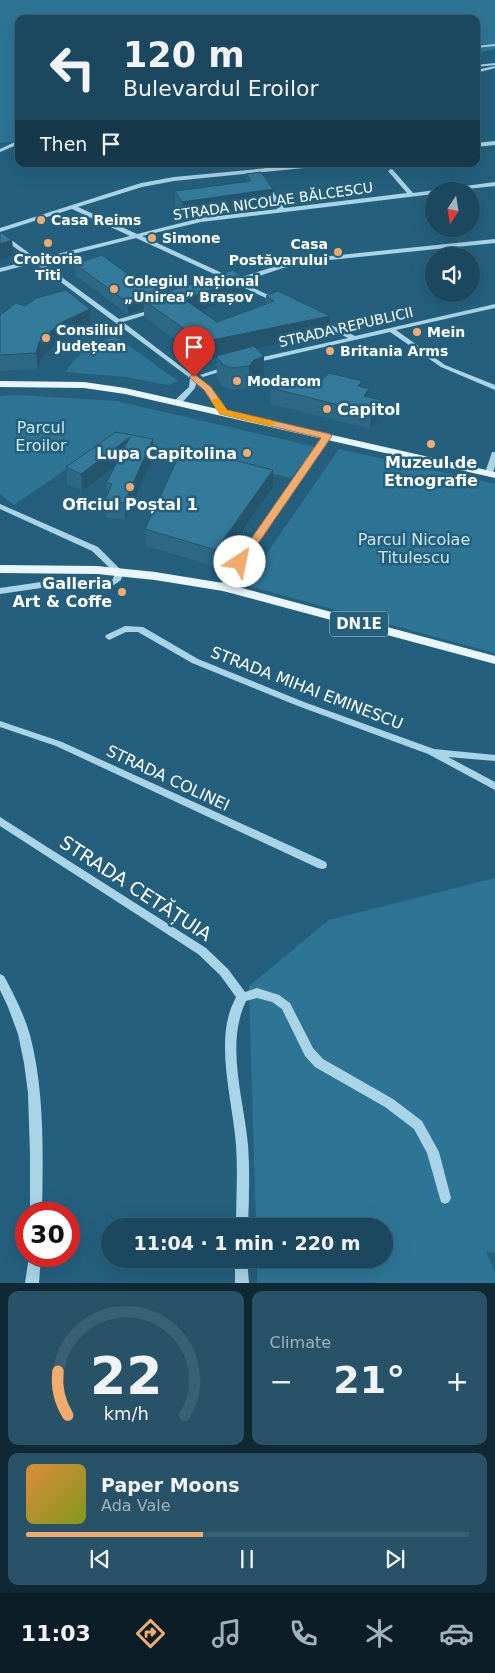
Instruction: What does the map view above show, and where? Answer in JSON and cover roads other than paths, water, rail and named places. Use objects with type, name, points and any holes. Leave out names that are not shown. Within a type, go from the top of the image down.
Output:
[{"type":"main road","points":[[0,384],[84,385],[178,402],[492,474]]},
{"type":"main road","name":"DN1E","points":[[0,569],[97,570],[223,587],[495,660]]},
{"type":"street","points":[[480,47],[495,45]]},
{"type":"street","points":[[480,66],[495,64]]},
{"type":"street","points":[[480,71],[495,67]]},
{"type":"street","points":[[480,145],[495,143]]},
{"type":"street","points":[[0,152],[15,144]]},
{"type":"street","points":[[0,152],[15,149]]},
{"type":"street","points":[[0,232],[117,192],[160,181],[295,167]]},
{"type":"street","points":[[256,171],[282,210]]},
{"type":"street","points":[[391,171],[411,194]]},
{"type":"street","name":"STRADA NICOLAE BĂLCESCU","points":[[480,186],[495,184]]},
{"type":"street","name":"STRADA NICOLAE BĂLCESCU","points":[[0,270],[202,220],[425,192]]},
{"type":"street","points":[[73,207],[284,305]]},
{"type":"street","points":[[0,232],[194,377],[207,388],[224,412]]},
{"type":"street","points":[[227,285],[282,266],[320,259],[495,240]]},
{"type":"street","name":"STRADA REPUBLICII","points":[[243,364],[495,306]]},
{"type":"street","points":[[118,322],[162,308]]},
{"type":"street","points":[[311,318],[354,338]]},
{"type":"street","points":[[390,329],[443,366],[467,378],[495,388]]},
{"type":"street","points":[[203,375],[234,366]]},
{"type":"street","points":[[178,402],[193,387],[194,377]]},
{"type":"street","points":[[223,587],[327,436]]},
{"type":"street","points":[[492,474],[495,454]]},
{"type":"street","points":[[0,591],[41,585],[111,584],[117,580],[119,572],[95,549],[2,510]]},
{"type":"street","name":"STRADA MIHAI EMINESCU","points":[[109,637],[125,629],[140,629],[195,661],[300,704],[430,752],[495,786]]},
{"type":"street","name":"STRADA COLINEI","points":[[0,724],[59,744],[322,865]]},
{"type":"street","points":[[430,752],[495,758]]},
{"type":"street","name":"STRADA CETĂȚUIA","points":[[0,821],[202,951],[226,973],[242,997]]},
{"type":"street","points":[[0,979],[17,1011],[28,1050],[34,1094],[36,1202]]},
{"type":"street","points":[[242,1218],[242,1146],[234,1082],[232,1035],[237,1005],[242,997],[257,993],[275,998],[286,1006],[309,1052],[319,1063],[389,1102],[418,1125],[433,1152],[445,1198]]},
{"type":"street","points":[[32,1283],[34,1267]]},
{"type":"street","points":[[241,1268],[242,1283]]},
{"type":"place","name":"Casa Reims","points":[[41,220]]},
{"type":"place","name":"Simone","points":[[152,238]]},
{"type":"place","name":"Croitoria Titi","points":[[48,243]]},
{"type":"place","name":"Casa Postăvarului","points":[[338,252]]},
{"type":"place","name":"Colegiul Național „Unirea” Brașov","points":[[114,289]]},
{"type":"place","name":"Mein","points":[[417,332]]},
{"type":"place","name":"Consiliul Județean","points":[[46,338]]},
{"type":"place","name":"Britania Arms","points":[[330,351]]},
{"type":"place","name":"Modarom","points":[[237,381]]},
{"type":"place","name":"Capitol","points":[[327,409]]},
{"type":"place","name":"Muzeul de Etnografie","points":[[431,444]]},
{"type":"place","name":"Lupa Capitolina","points":[[247,453]]},
{"type":"place","name":"Oficiul Poștal 1","points":[[130,487]]},
{"type":"place","name":"Galleria Art & Coffe","points":[[122,592]]},
{"type":"park label","name":"Parcul Eroilor","points":[[41,436]]},
{"type":"park label","name":"Parcul Nicolae Titulescu","points":[[414,548]]}]
